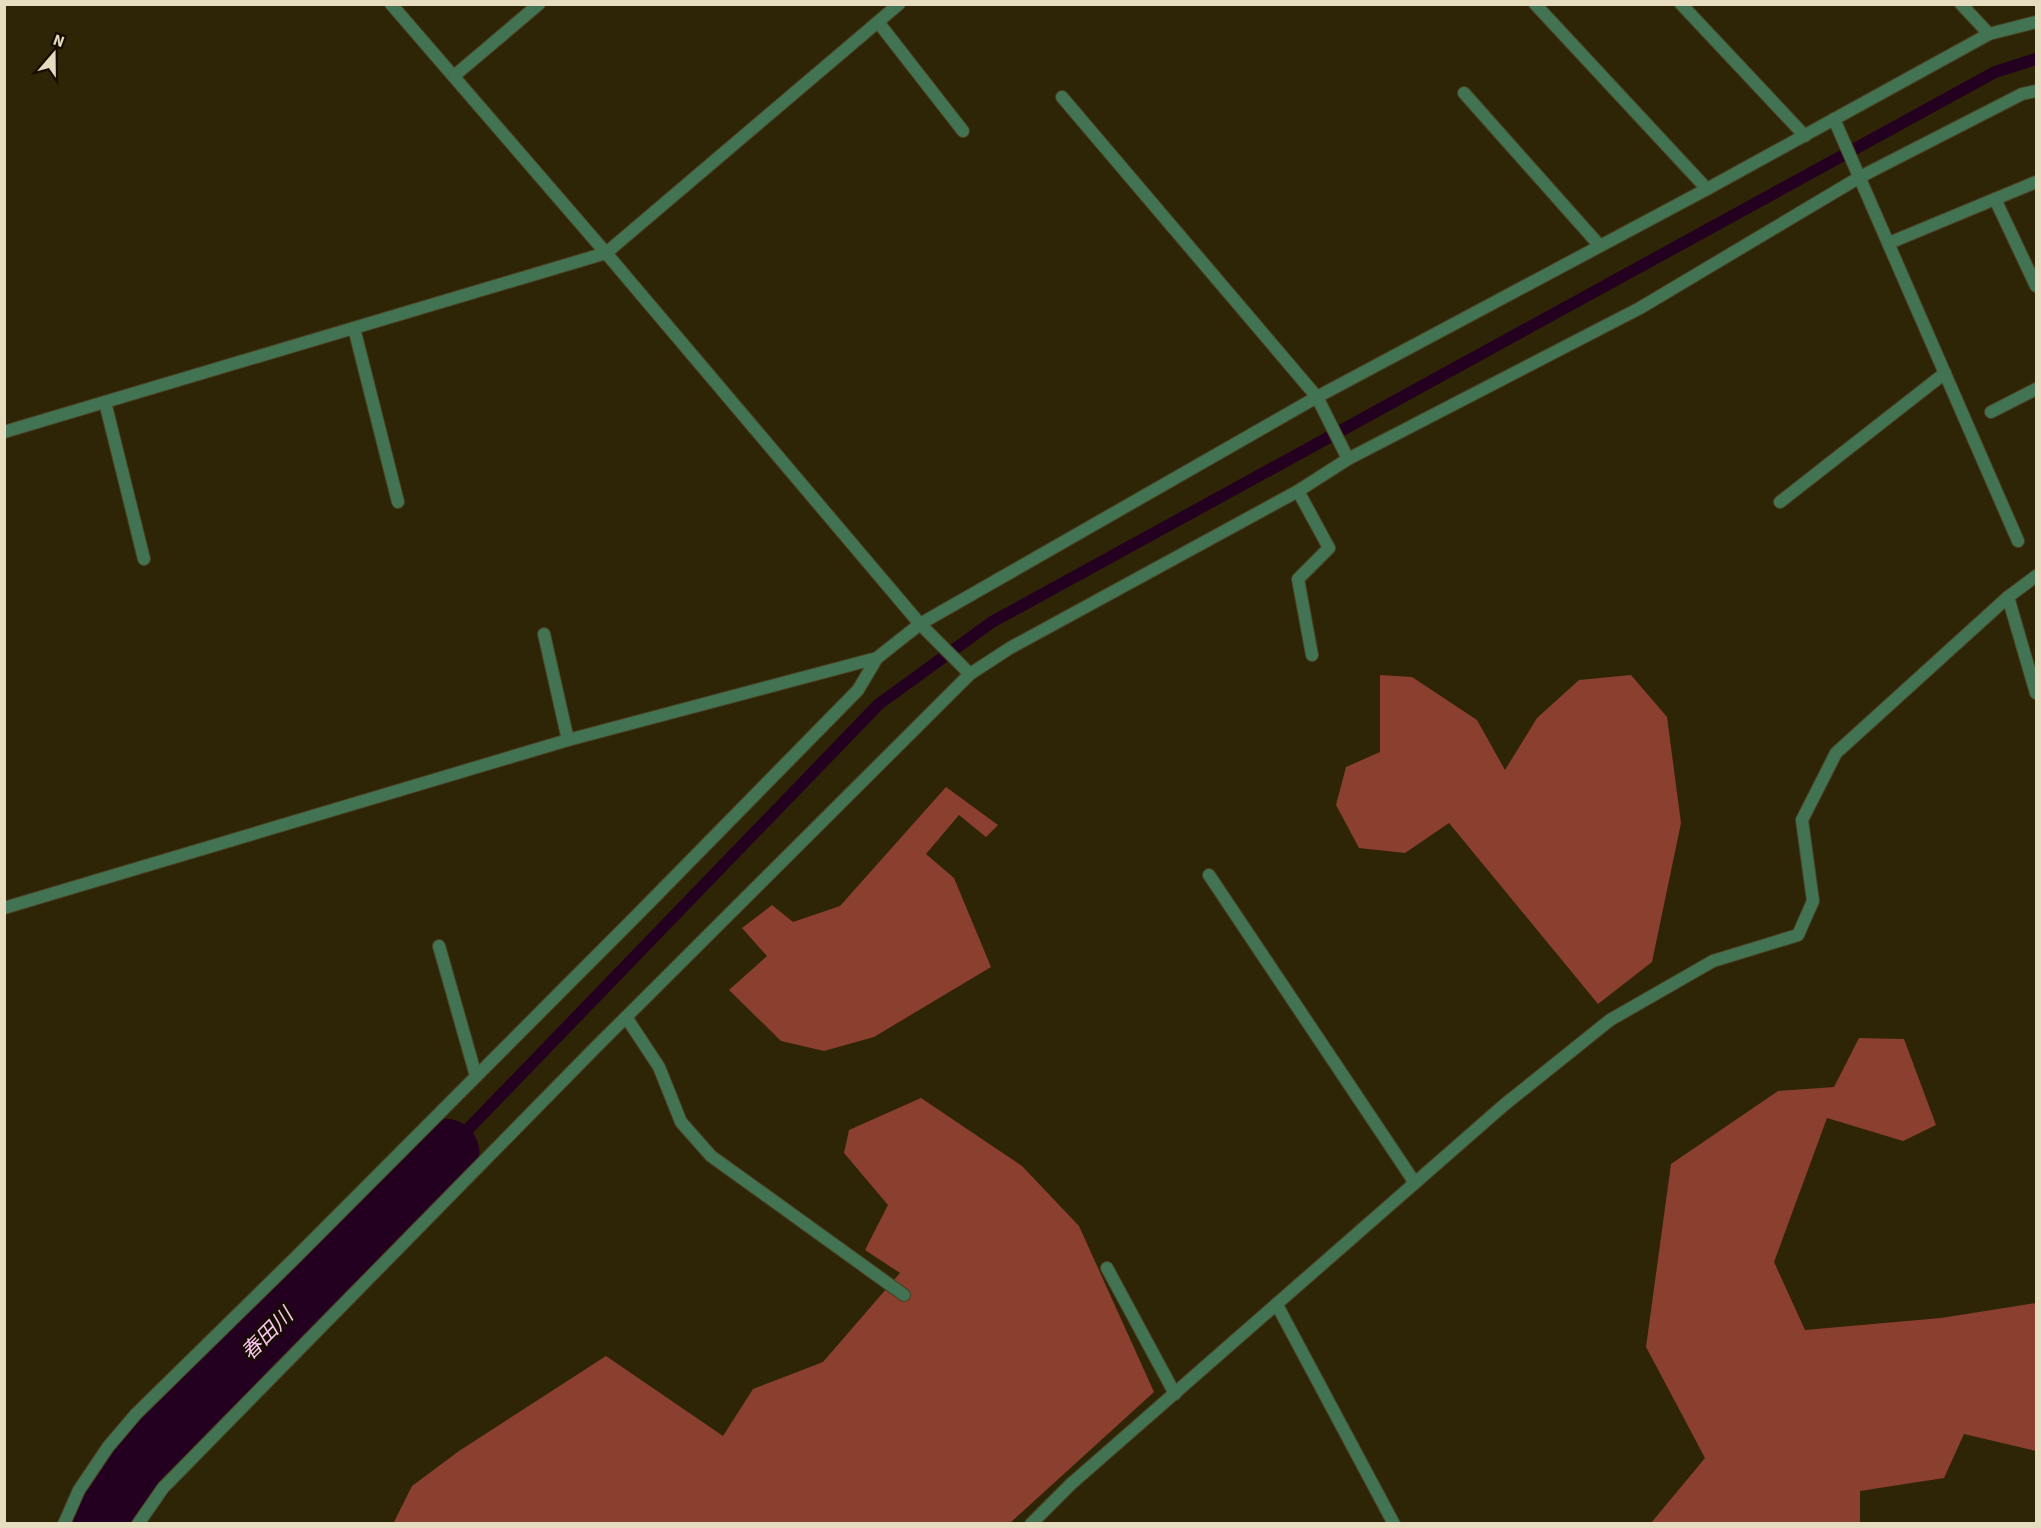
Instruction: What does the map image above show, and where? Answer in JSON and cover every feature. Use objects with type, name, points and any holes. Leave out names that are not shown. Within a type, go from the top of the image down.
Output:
[{"type":"street","points":[[391,4],[606,253],[923,628],[970,674]]},
{"type":"street","points":[[454,76],[538,4]]},
{"type":"street","points":[[4,432],[606,253],[899,4]]},
{"type":"street","points":[[1535,4],[1707,189]]},
{"type":"street","points":[[1681,4],[1805,136]]},
{"type":"street","points":[[1961,4],[1989,34]]},
{"type":"street","points":[[878,22],[963,130]]},
{"type":"street","points":[[4,908],[568,740],[877,658],[923,628],[1317,396],[1707,189],[1989,34],[2037,22]]},
{"type":"street","points":[[138,1524],[163,1488],[626,1017],[970,674],[1010,648],[1298,490],[1348,459],[1640,308],[1860,177],[2022,94],[2037,91]]},
{"type":"street","points":[[1464,93],[1600,246]]},
{"type":"street","points":[[1062,98],[1317,396],[1348,459]]},
{"type":"street","points":[[1834,119],[2018,541]]},
{"type":"street","points":[[1889,243],[2037,182]]},
{"type":"street","points":[[1995,199],[2037,286]]},
{"type":"street","points":[[354,328],[398,501]]},
{"type":"street","points":[[1780,502],[1945,373]]},
{"type":"street","points":[[1991,412],[2037,389]]},
{"type":"street","points":[[105,402],[144,559]]},
{"type":"street","points":[[1298,490],[1329,548],[1298,579],[1312,655]]},
{"type":"street","points":[[1031,1524],[1071,1484],[1504,1105],[1610,1020],[1713,961],[1798,935],[1813,901],[1802,820],[1836,753],[2008,597],[2037,576]]},
{"type":"street","points":[[2008,597],[2037,693]]},
{"type":"street","points":[[544,634],[568,740]]},
{"type":"street","points":[[64,1524],[79,1490],[108,1448],[136,1414],[476,1077],[858,690],[877,658]]},
{"type":"street","points":[[1209,875],[1415,1183]]},
{"type":"street","points":[[439,946],[476,1077]]},
{"type":"street","points":[[626,1017],[659,1067],[681,1122],[711,1156],[904,1295]]},
{"type":"street","points":[[1107,1268],[1174,1394]]},
{"type":"street","points":[[1277,1305],[1394,1524]]},
{"type":"shaded area","points":[[1380,675],[1412,677],[1477,720],[1505,770],[1537,718],[1579,680],[1631,675],[1667,717],[1681,823],[1652,962],[1598,1004],[1449,823],[1405,853],[1359,848],[1336,805],[1346,767],[1380,752]]},
{"type":"shaded area","points":[[946,787],[998,825],[986,837],[959,815],[926,854],[954,878],[991,967],[874,1037],[824,1051],[781,1041],[729,990],[767,956],[742,928],[772,905],[793,922],[840,906]]},
{"type":"shaded area","points":[[1859,1038],[1904,1039],[1936,1125],[1903,1141],[1827,1118],[1774,1262],[1805,1330],[1941,1318],[2036,1303],[2036,1451],[1964,1434],[1944,1478],[1860,1491],[1860,1523],[1651,1523],[1705,1458],[1646,1347],[1671,1164],[1778,1091],[1834,1087]]},
{"type":"shaded area","points":[[921,1098],[1022,1166],[1079,1226],[1154,1392],[1010,1523],[393,1524],[412,1486],[459,1451],[606,1356],[723,1436],[753,1389],[823,1362],[900,1273],[865,1250],[888,1205],[844,1153],[849,1130]]},
{"type":"waterway","points":[[445,1153],[879,704],[992,622],[1995,72],[2036,59]]},
{"type":"waterway","name":"春田川","points":[[99,1524],[185,1418],[445,1153]]}]
